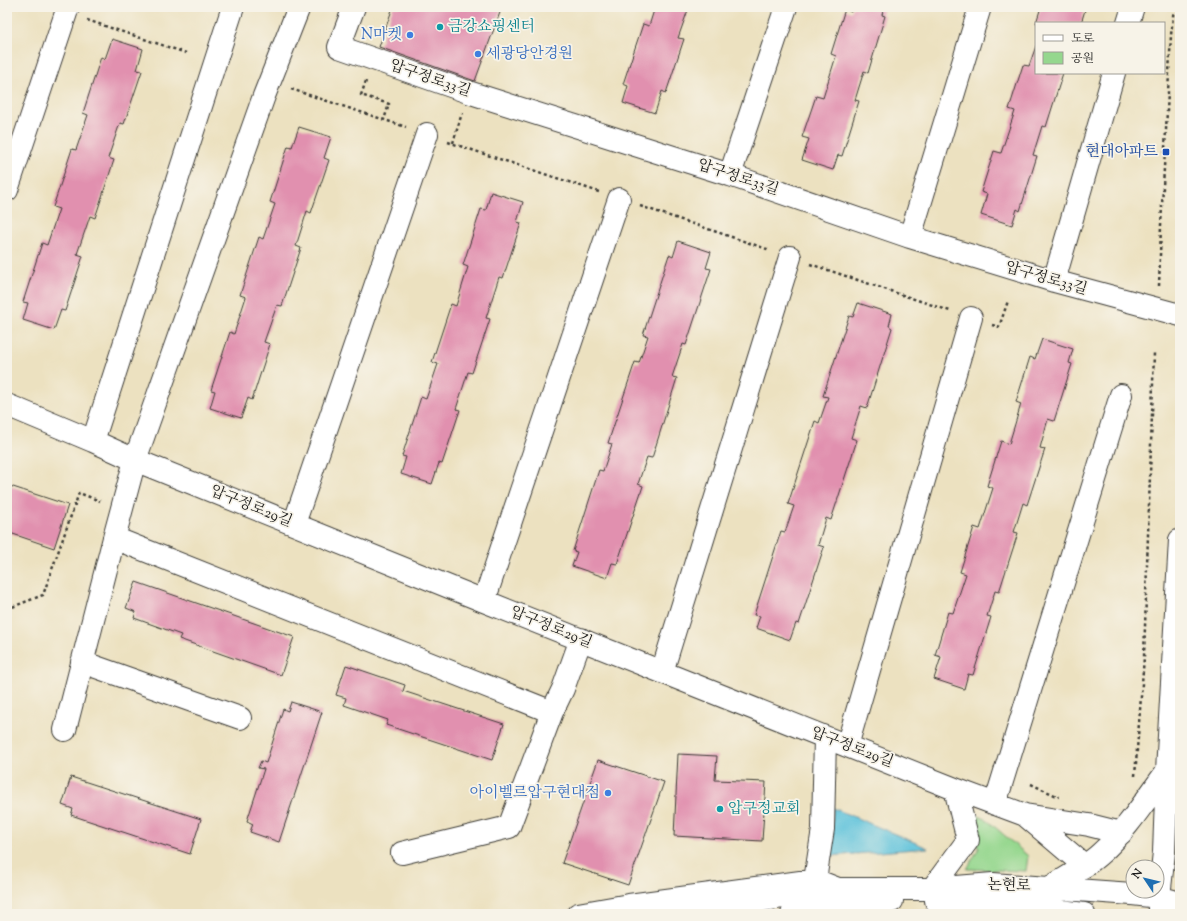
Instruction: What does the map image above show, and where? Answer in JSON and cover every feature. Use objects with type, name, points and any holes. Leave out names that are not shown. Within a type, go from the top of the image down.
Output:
[{"type":"street","points":[[93,441],[233,7]]},
{"type":"street","points":[[65,730],[135,460],[264,96],[299,7]]},
{"type":"street","name":"압구정로33길","points":[[354,7],[339,47],[468,92],[730,175],[910,237],[1054,281],[1180,315]]},
{"type":"street","points":[[730,175],[786,7]]},
{"type":"street","points":[[910,237],[980,7]]},
{"type":"street","points":[[1128,22],[1132,7]]},
{"type":"street","points":[[7,190],[67,10]]},
{"type":"street","points":[[1054,281],[1114,74]]},
{"type":"street","points":[[294,524],[427,134]]},
{"type":"street","points":[[484,601],[619,199]]},
{"type":"street","points":[[662,672],[790,257]]},
{"type":"street","points":[[847,746],[971,318]]},
{"type":"street","points":[[995,804],[1121,395]]},
{"type":"street","name":"압구정로29길","points":[[7,406],[135,460],[484,601],[955,789],[1025,815],[1085,866]]},
{"type":"street","points":[[114,538],[552,712]]},
{"type":"street","points":[[1159,906],[1164,852],[1180,540]]},
{"type":"street","points":[[402,853],[509,828],[581,639]]},
{"type":"street","points":[[82,662],[240,718]]},
{"type":"street","points":[[815,880],[823,829],[825,737]]},
{"type":"street","points":[[1049,888],[1085,866],[1100,854],[1121,833],[1167,771]]},
{"type":"street","points":[[932,889],[968,840],[955,789]]},
{"type":"street","points":[[1025,815],[1089,825],[1121,833]]},
{"type":"street","points":[[578,914],[815,880],[838,889]]},
{"type":"street","name":"논현로","points":[[838,889],[932,889],[993,884],[1049,888],[1159,906],[1180,902]]},
{"type":"street","points":[[669,914],[838,889]]},
{"type":"street","name":"논현로","points":[[792,914],[896,901],[992,902],[1084,914]]},
{"type":"path","points":[[1159,291],[1171,35],[1174,7]]},
{"type":"path","points":[[67,10],[186,53]]},
{"type":"path","points":[[366,82],[361,95],[389,104],[384,120]]},
{"type":"path","points":[[453,143],[468,92]]},
{"type":"path","points":[[999,327],[1008,301]]},
{"type":"path","points":[[1134,783],[1144,657],[1154,353]]},
{"type":"path","points":[[7,609],[43,595],[79,493],[122,509]]},
{"type":"green space","points":[[968,812],[987,820],[1028,856],[1026,871],[967,869],[979,848]]},
{"type":"water","points":[[833,808],[928,848],[830,856]]},
{"type":"building","name":"금강쇼핑센터","points":[[393,7],[502,7],[475,81],[379,47]]},
{"type":"building","points":[[655,7],[689,7],[678,38],[684,39],[666,93],[662,91],[655,113],[623,103],[628,86],[623,84],[643,24],[649,26]]},
{"type":"building","points":[[853,7],[884,7],[882,15],[885,16],[868,73],[864,71],[855,100],[859,101],[842,156],[838,155],[833,170],[802,160],[809,139],[802,137],[816,96],[823,98],[836,56],[831,54],[845,9],[851,12]]},
{"type":"building","points":[[1041,7],[1086,7],[1081,22],[1036,22]]},
{"type":"building","points":[[112,39],[143,49],[137,70],[142,71],[124,124],[120,123],[108,158],[114,160],[95,218],[90,216],[77,254],[83,256],[65,311],[61,310],[54,330],[23,320],[28,303],[23,302],[42,243],[47,245],[59,209],[53,207],[72,149],[76,150],[88,115],[83,113],[101,57],[105,59]]},
{"type":"building","points":[[1035,49],[1035,74],[1063,74],[1046,127],[1042,126],[1033,155],[1037,156],[1020,211],[1017,209],[1012,225],[981,215],[987,194],[981,192],[994,151],[1001,153],[1015,111],[1009,109],[1023,65],[1029,66]]},
{"type":"building","points":[[299,127],[331,137],[324,158],[329,160],[311,213],[307,211],[296,246],[301,248],[282,306],[277,305],[264,342],[270,344],[252,400],[248,398],[241,418],[210,408],[215,391],[211,390],[230,332],[234,334],[246,297],[240,295],[259,237],[263,239],[275,204],[270,202],[288,146],[292,147]]},
{"type":"building","points":[[491,192],[523,202],[517,222],[521,223],[503,278],[499,277],[486,318],[490,319],[472,373],[468,372],[456,409],[460,410],[442,464],[439,463],[432,484],[401,474],[406,457],[402,456],[421,397],[426,399],[438,364],[432,362],[451,304],[456,306],[468,267],[463,265],[481,209],[486,210]]},
{"type":"building","points":[[678,241],[711,252],[706,268],[711,269],[686,345],[683,344],[672,377],[677,378],[652,458],[647,457],[638,484],[643,486],[617,564],[612,563],[607,578],[572,566],[577,552],[573,551],[599,470],[603,471],[612,444],[608,443],[635,362],[639,363],[648,336],[643,335],[669,255],[673,257]]},
{"type":"building","points":[[858,303],[892,314],[889,326],[892,328],[867,408],[861,406],[851,438],[857,440],[831,520],[826,518],[818,545],[824,547],[799,624],[796,623],[790,640],[756,628],[760,616],[754,615],[781,531],[785,532],[794,506],[788,504],[815,421],[819,423],[828,397],[823,396],[849,316],[853,317]]},
{"type":"building","points":[[1042,339],[1073,349],[1069,363],[1072,364],[1054,421],[1048,419],[1040,448],[1045,449],[1027,505],[1023,503],[1014,532],[1018,533],[999,592],[995,591],[987,616],[991,617],[973,675],[968,674],[964,689],[934,679],[941,657],[935,655],[948,612],[953,613],[966,574],[960,572],[974,527],[980,529],[993,488],[987,486],[1001,441],[1009,444],[1021,404],[1016,402],[1030,357],[1035,359]]},
{"type":"building","points":[[7,485],[68,505],[54,548],[7,532]]},
{"type":"building","points":[[136,582],[294,637],[281,675],[179,639],[181,635],[134,618],[136,612],[126,608]]},
{"type":"building","points":[[346,665],[405,685],[403,691],[504,724],[492,760],[386,725],[388,720],[344,705],[346,698],[336,695]]},
{"type":"building","points":[[291,702],[322,712],[279,842],[250,832],[253,824],[247,821],[264,769],[258,768],[261,761],[266,763],[283,709],[288,711]]},
{"type":"building","name":"압구정교회","points":[[678,754],[717,756],[715,780],[766,782],[762,841],[674,836]]},
{"type":"building","points":[[598,760],[664,782],[628,885],[562,863]]},
{"type":"building","points":[[71,777],[201,819],[190,854],[71,815],[73,809],[62,805]]},
{"type":"place","name":"금강쇼핑센터","points":[[440,27]]},
{"type":"place","name":"N마켓","points":[[410,35]]},
{"type":"place","name":"세광당안경원","points":[[478,54]]},
{"type":"place","name":"현대아파트","points":[[1166,152]]},
{"type":"place","name":"아이벨르압구현대점","points":[[608,793]]},
{"type":"place","name":"압구정교회","points":[[720,809]]}]
